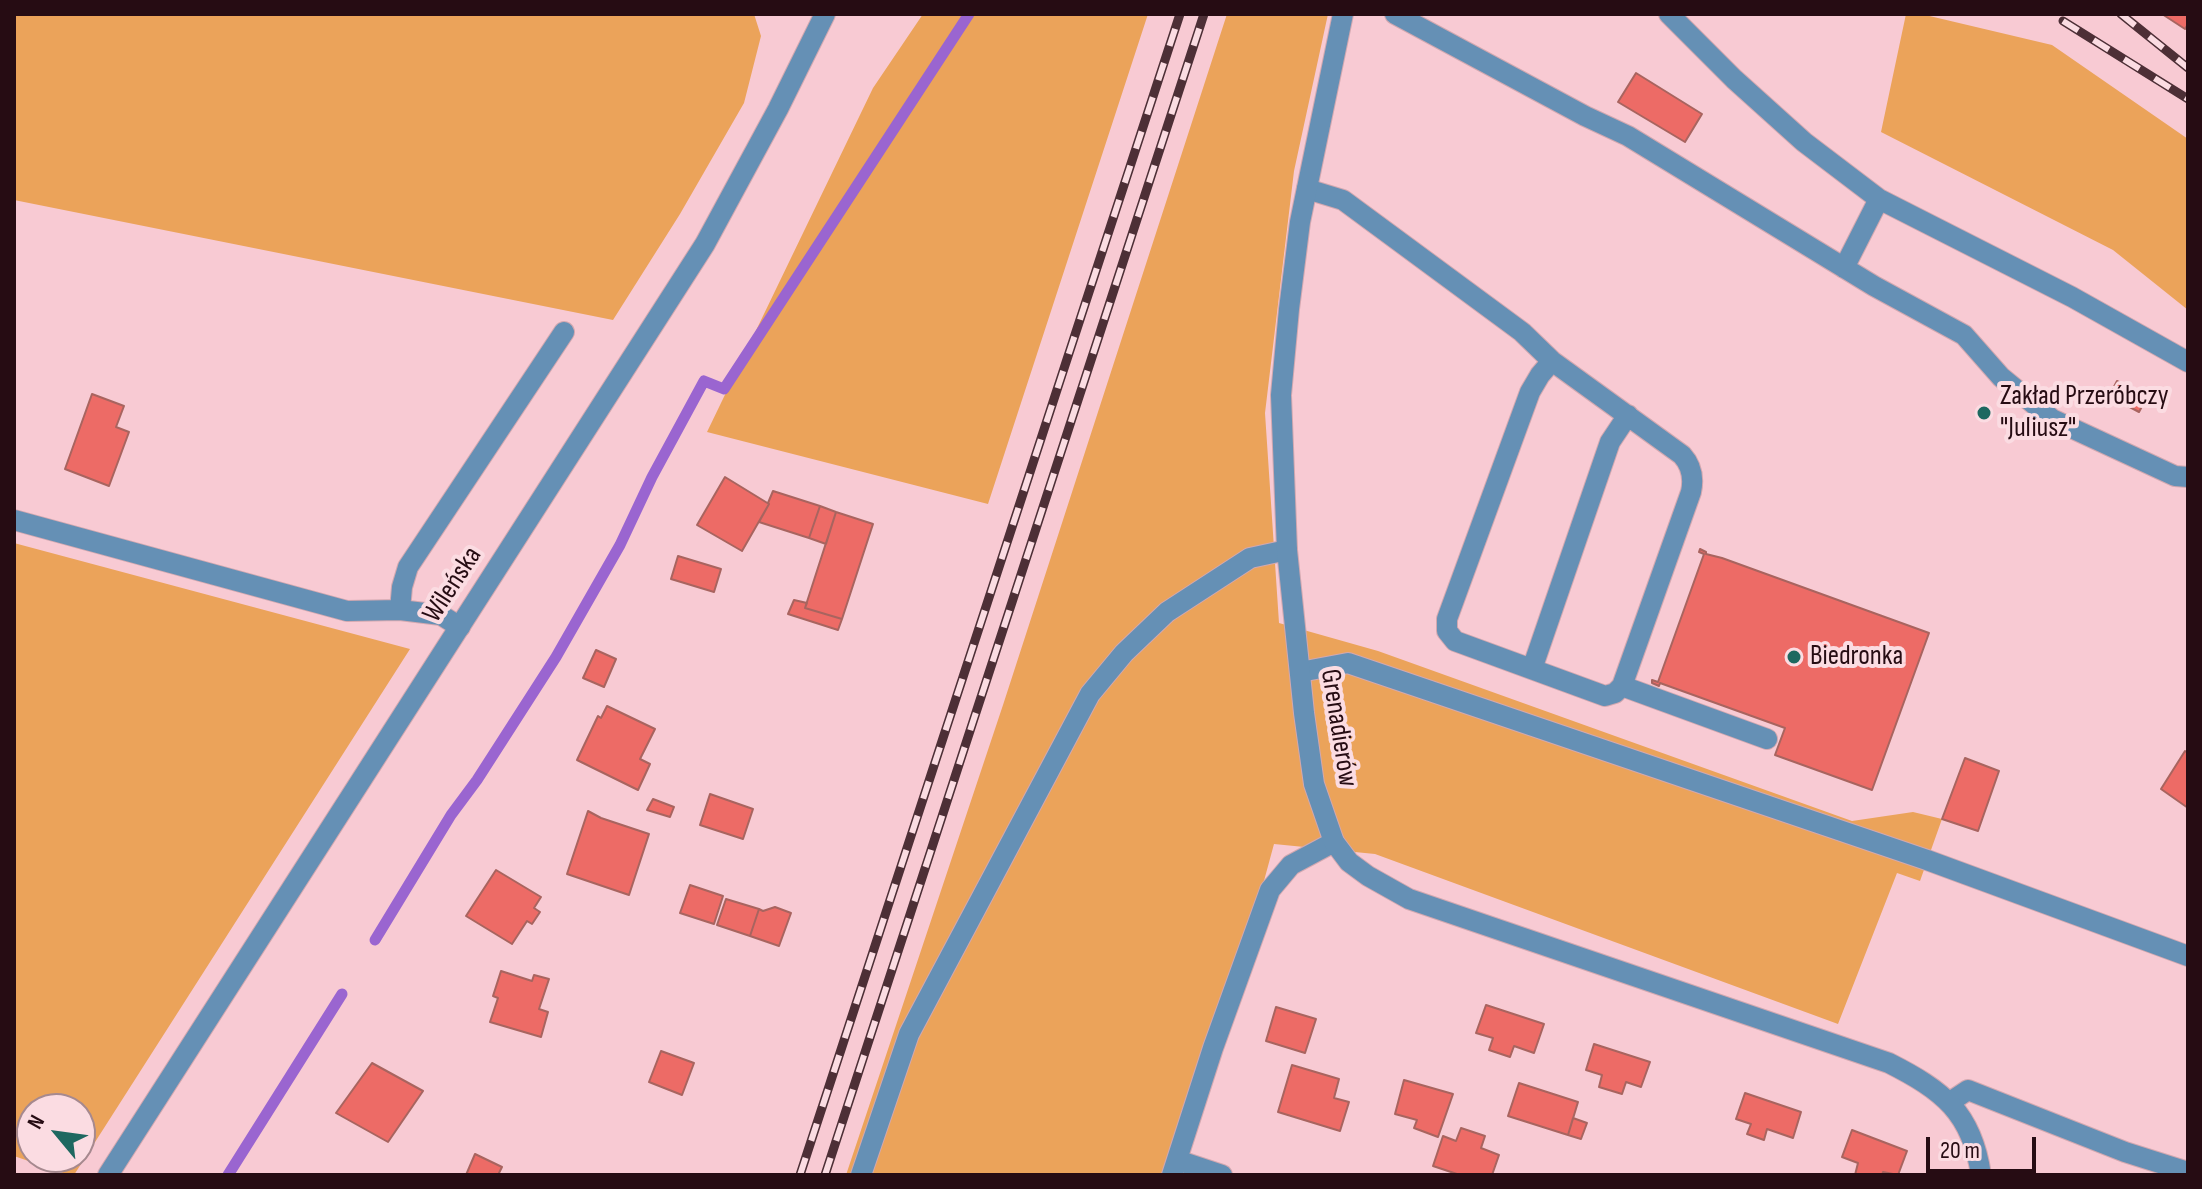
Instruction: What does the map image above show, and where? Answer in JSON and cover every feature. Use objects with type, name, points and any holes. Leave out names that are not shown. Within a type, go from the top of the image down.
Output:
[{"type":"street","name":"Wileńska","points":[[108,1175],[705,244],[825,14]]},
{"type":"street","name":"Grenadierów","points":[[1343,14],[1307,189],[1293,280],[1281,395],[1287,550],[1300,672],[1314,784],[1334,842],[1349,862],[1409,899],[1889,1063],[1924,1081],[1950,1102],[1968,1128],[1978,1155],[1981,1175]]},
{"type":"street","points":[[1395,14],[1628,136],[1844,268],[1964,335],[2001,377],[2052,419],[2175,476],[2188,477]]},
{"type":"street","points":[[1669,14],[1734,79],[1804,142],[1879,199],[2072,297],[2188,362]]},
{"type":"street","points":[[1307,189],[1343,200],[1522,332],[1552,361],[1689,462],[1694,481],[1622,686],[1615,693],[1605,696],[1455,641],[1447,631],[1447,619],[1530,392],[1552,361]]},
{"type":"street","points":[[1844,268],[1879,199]]},
{"type":"street","points":[[400,610],[408,567],[564,332]]},
{"type":"street","points":[[1532,669],[1610,442],[1628,415]]},
{"type":"street","points":[[14,520],[347,611],[400,610],[441,615],[460,627]]},
{"type":"street","points":[[861,1175],[909,1034],[1090,694],[1124,653],[1167,612],[1250,558],[1287,550]]},
{"type":"street","points":[[1300,672],[1348,663],[1927,860],[2188,956]]},
{"type":"street","points":[[1622,686],[1767,739]]},
{"type":"street","points":[[1222,1175],[1174,1167],[1213,1048],[1270,890],[1291,865],[1334,842]]},
{"type":"street","points":[[1950,1102],[1968,1090],[2125,1152],[2188,1172]]},
{"type":"shaded area","points":[[14,14],[754,14],[761,36],[744,103],[680,214],[613,320],[14,200]]},
{"type":"shaded area","points":[[923,14],[1148,14],[988,504],[707,432],[873,88]]},
{"type":"shaded area","points":[[1227,14],[1328,14],[1294,171],[1265,413],[1279,623],[1378,651],[1852,821],[1913,812],[1942,819],[1920,881],[1897,873],[1838,1024],[1375,854],[1274,844],[1184,1175],[846,1175],[1003,705]]},
{"type":"shaded area","points":[[1906,14],[1921,14],[2052,45],[2188,139],[2188,310],[2113,250],[1881,132]]},
{"type":"shaded area","points":[[14,543],[410,649],[96,1141],[96,1093],[16,1093],[16,1157]]},
{"type":"building","points":[[2162,14],[2188,14],[2188,24],[2185,29]]},
{"type":"building","points":[[1636,73],[1702,114],[1685,142],[1618,102]]},
{"type":"building","points":[[2117,381],[2147,397],[2139,412],[2109,396]]},
{"type":"building","points":[[92,394],[124,406],[116,427],[129,432],[109,486],[65,469]]},
{"type":"building","points":[[725,477],[769,504],[742,551],[697,525]]},
{"type":"building","points":[[773,491],[820,506],[809,538],[759,522]]},
{"type":"building","points":[[820,506],[836,512],[826,544],[809,538]]},
{"type":"building","points":[[836,512],[873,524],[842,619],[805,608]]},
{"type":"building","name":"Biedronka","points":[[1700,549],[1706,554],[1929,633],[1872,790],[1775,755],[1785,728],[1660,683],[1659,686],[1652,683],[1652,680],[1658,682],[1704,554],[1699,552]]},
{"type":"building","points":[[678,556],[721,569],[714,592],[671,579]]},
{"type":"building","points":[[794,600],[807,603],[805,608],[842,619],[838,630],[788,614]]},
{"type":"building","points":[[596,650],[616,659],[604,687],[583,678]]},
{"type":"building","points":[[607,706],[655,729],[640,759],[650,764],[638,790],[577,760],[598,716],[601,718]]},
{"type":"building","points":[[2185,751],[2188,753],[2188,808],[2161,789]]},
{"type":"building","points":[[1965,758],[1999,771],[1978,831],[1942,819]]},
{"type":"building","points":[[710,794],[753,809],[743,839],[700,825]]},
{"type":"building","points":[[653,799],[674,807],[670,817],[647,810]]},
{"type":"building","points":[[588,811],[649,834],[629,895],[567,874]]},
{"type":"building","points":[[496,870],[541,897],[534,908],[540,912],[532,924],[527,921],[512,944],[466,916]]},
{"type":"building","points":[[690,885],[723,896],[714,924],[680,913]]},
{"type":"building","points":[[726,899],[759,909],[750,936],[717,925]]},
{"type":"building","points":[[775,907],[791,913],[779,946],[750,936],[759,909],[763,911]]},
{"type":"building","points":[[501,971],[532,981],[534,975],[549,979],[539,1009],[548,1012],[541,1037],[490,1022],[498,998],[493,996]]},
{"type":"building","points":[[1486,1005],[1544,1024],[1534,1053],[1514,1046],[1510,1057],[1489,1050],[1493,1038],[1476,1033]]},
{"type":"building","points":[[1276,1007],[1316,1019],[1305,1053],[1266,1041]]},
{"type":"building","points":[[1594,1044],[1650,1062],[1641,1087],[1626,1082],[1622,1094],[1599,1087],[1602,1075],[1586,1070]]},
{"type":"building","points":[[661,1051],[694,1063],[682,1095],[649,1082]]},
{"type":"building","points":[[372,1063],[423,1091],[388,1142],[336,1113]]},
{"type":"building","points":[[1292,1065],[1339,1079],[1334,1098],[1349,1102],[1340,1131],[1278,1112]]},
{"type":"building","points":[[1404,1080],[1453,1094],[1438,1137],[1414,1128],[1417,1120],[1395,1114]]},
{"type":"building","points":[[1519,1083],[1578,1102],[1568,1135],[1508,1116]]},
{"type":"building","points":[[1745,1093],[1801,1112],[1793,1138],[1767,1129],[1764,1140],[1747,1134],[1751,1124],[1736,1119]]},
{"type":"building","points":[[1573,1118],[1587,1123],[1581,1139],[1568,1135]]},
{"type":"building","points":[[1461,1128],[1485,1136],[1481,1148],[1499,1155],[1492,1175],[1460,1175],[1433,1166],[1443,1136],[1456,1141]]},
{"type":"building","points":[[1852,1130],[1907,1151],[1898,1175],[1883,1172],[1882,1175],[1855,1175],[1858,1163],[1842,1157]]},
{"type":"building","points":[[475,1154],[502,1167],[498,1175],[466,1175]]},
{"type":"waterway","points":[[375,940],[451,815],[556,657],[620,545],[652,477],[704,381],[724,389],[969,14]]},
{"type":"waterway","points":[[228,1175],[342,994]]},
{"type":"railway","points":[[800,1175],[1180,14]]},
{"type":"railway","points":[[825,1175],[1204,14]]},
{"type":"railway","points":[[2121,14],[2188,68]]},
{"type":"railway","points":[[2063,21],[2188,99]]},
{"type":"place","name":"Zakład Przeróbczy \"Juliusz\"","points":[[1984,413]]},
{"type":"place","name":"Biedronka","points":[[1794,657]]}]
